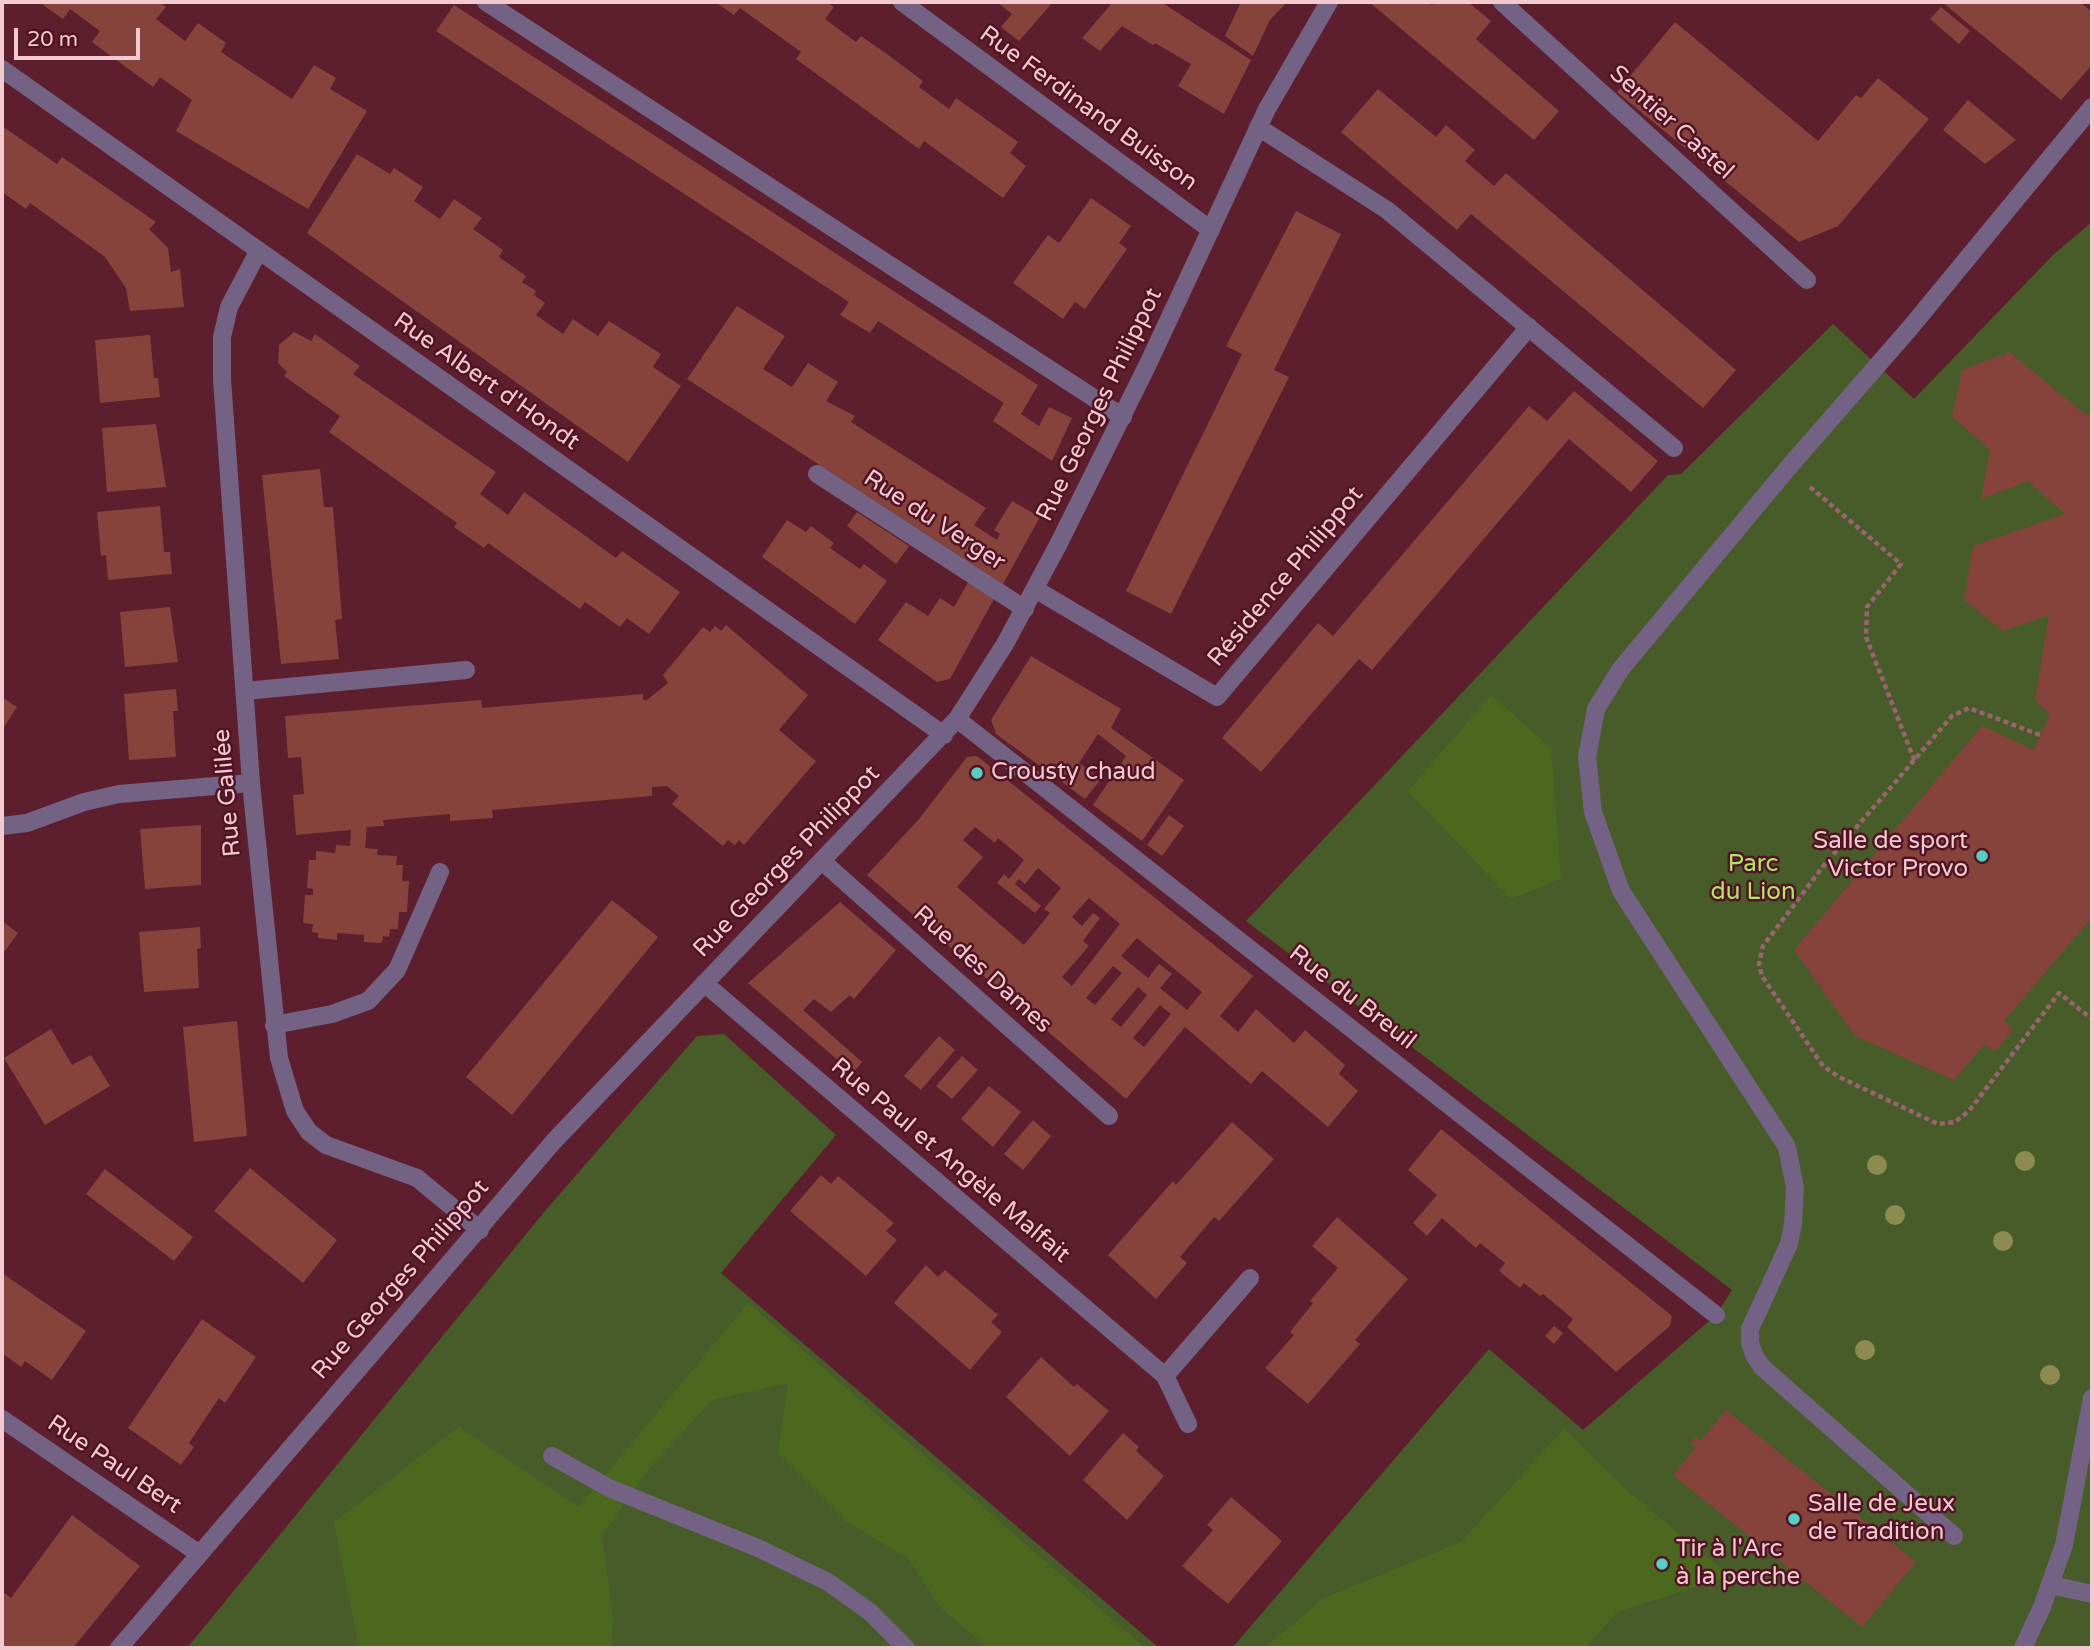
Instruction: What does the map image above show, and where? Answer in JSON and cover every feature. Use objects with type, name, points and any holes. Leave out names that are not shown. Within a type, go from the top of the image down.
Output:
[{"type":"street","points":[[486,2],[1123,416]]},
{"type":"street","name":"Rue Ferdinand Buisson","points":[[902,2],[1211,230]]},
{"type":"street","name":"Rue Georges Philippot","points":[[119,1648],[546,1151],[957,719],[1025,609],[1123,416],[1258,127],[1290,65],[1329,2]]},
{"type":"street","name":"Sentier Castel","points":[[1502,2],[1807,280]]},
{"type":"street","name":"Rue Albert d'Hondt","points":[[2,69],[944,734]]},
{"type":"street","points":[[1954,1536],[1762,1367],[1754,1355],[1750,1329],[1789,1244],[1793,1224],[1795,1188],[1787,1147],[1621,891],[1593,812],[1587,757],[1590,731],[1604,693],[1788,468],[1910,328],[2092,107]]},
{"type":"street","points":[[1258,127],[1387,210],[1674,449]]},
{"type":"street","name":"Rue Galilée","points":[[258,252],[237,288],[222,337],[251,783],[274,1025],[286,1087],[295,1111],[309,1132],[326,1145],[417,1178],[480,1230]]},
{"type":"street","name":"Résidence Philippot","points":[[1035,589],[1217,696],[1528,327]]},
{"type":"street","name":"Rue du Verger","points":[[817,474],[1025,609]]},
{"type":"street","points":[[245,691],[466,670]]},
{"type":"street","name":"Rue du Breuil","points":[[957,719],[1716,1315]]},
{"type":"street","points":[[2,826],[27,823],[84,802],[119,794],[251,783]]},
{"type":"street","name":"Rue des Dames","points":[[823,862],[1109,1116]]},
{"type":"street","points":[[274,1025],[332,1014],[368,1001],[397,970],[440,872]]},
{"type":"street","name":"Rue Paul et Angèle Malfait","points":[[704,983],[1165,1376],[1188,1424]]},
{"type":"street","points":[[1165,1376],[1251,1278]]},
{"type":"street","points":[[2023,1648],[2051,1585],[2070,1522],[2092,1398]]},
{"type":"street","name":"Rue Paul Bert","points":[[2,1419],[198,1553]]},
{"type":"street","points":[[552,1456],[609,1488],[758,1548],[828,1582],[870,1612],[906,1648]]},
{"type":"street","points":[[2051,1585],[2092,1594]]},
{"type":"path","points":[[1788,468],[1901,564],[1867,607],[1866,637],[1915,762]]},
{"type":"path","points":[[2040,735],[1969,708],[1952,716],[1825,864],[1763,946],[1759,964],[1762,976],[1823,1066],[1839,1077],[1938,1124],[1955,1122],[1969,1111],[2059,993],[2092,1019]]},
{"type":"green space","name":"Parc du Lion","points":[[2092,222],[2092,1648],[1232,1648],[1489,1349],[1583,1430],[1716,1315],[1732,1290],[1246,921],[1668,475],[1681,474],[1833,324],[1914,399],[2054,254]]},
{"type":"green space","points":[[1491,695],[1551,748],[1561,879],[1511,899],[1408,791]]},
{"type":"green space","points":[[724,1034],[836,1135],[721,1273],[1159,1648],[187,1648],[545,1211],[697,1036]]},
{"type":"green space","points":[[748,1303],[1145,1648],[988,1648],[941,1608],[908,1558],[846,1521],[778,1453],[788,1383],[712,1400],[650,1468],[602,1535],[613,1618],[611,1648],[359,1648],[334,1522],[459,1427],[579,1507]]},
{"type":"green space","points":[[1564,1429],[1631,1494],[1730,1576],[1617,1612],[1585,1648],[1265,1648],[1324,1598],[1461,1542]]},
{"type":"building","points":[[39,2],[159,2],[166,7],[156,19],[185,41],[198,23],[226,43],[221,52],[292,99],[314,65],[336,78],[330,89],[367,111],[308,209],[176,131],[192,100],[160,77],[153,87],[92,42],[100,31],[70,9],[63,19]]},
{"type":"building","points":[[715,2],[826,2],[834,7],[825,19],[856,42],[861,36],[891,57],[923,81],[919,87],[949,109],[956,98],[1018,142],[1010,153],[1026,166],[1003,198],[924,141],[919,149],[796,59],[801,52],[740,8],[734,15]]},
{"type":"building","points":[[997,2],[1053,2],[1019,41],[1001,27],[1012,14]]},
{"type":"building","points":[[1113,2],[1161,2],[1251,60],[1224,114],[1178,86],[1191,64],[1155,43],[1153,45],[1122,26],[1100,51],[1082,38]]},
{"type":"building","points":[[1241,2],[1287,2],[1270,20],[1253,56],[1225,36]]},
{"type":"building","points":[[1369,2],[1428,2],[1432,5],[1435,2],[1468,2],[1491,21],[1476,39],[1559,111],[1534,140]]},
{"type":"building","points":[[1942,2],[2080,2],[2092,12],[2092,65],[2061,100]]},
{"type":"building","points":[[454,5],[1038,385],[1021,414],[1039,426],[1049,407],[1072,418],[1052,461],[993,421],[1004,403],[878,321],[870,333],[840,315],[849,302],[436,31]]},
{"type":"building","points":[[1941,7],[1970,31],[1959,44],[1930,19]]},
{"type":"building","points":[[1675,22],[1818,141],[1856,95],[1861,98],[1878,78],[1929,119],[1838,226],[1799,242],[1617,92]]},
{"type":"building","points":[[1378,89],[1436,137],[1446,125],[1475,150],[1465,161],[1494,186],[1506,173],[1736,370],[1703,408],[1471,214],[1457,230],[1341,132]]},
{"type":"building","points":[[1968,100],[2016,140],[1985,164],[1943,130]]},
{"type":"building","points":[[2,126],[57,164],[62,157],[156,222],[149,229],[168,248],[171,272],[180,269],[184,307],[130,311],[126,288],[105,257],[30,203],[26,209],[2,192]]},
{"type":"building","points":[[357,154],[390,174],[394,168],[423,187],[414,201],[440,219],[454,199],[482,218],[473,229],[503,250],[499,257],[526,276],[522,282],[536,291],[534,295],[545,303],[536,315],[563,334],[573,319],[598,336],[609,321],[661,354],[653,367],[681,386],[628,462],[307,233]]},
{"type":"building","points":[[1091,198],[1131,226],[1119,243],[1127,249],[1085,309],[1075,302],[1063,319],[1013,283],[1048,235],[1059,243]]},
{"type":"building","points":[[1296,211],[1341,234],[1274,370],[1289,377],[1171,614],[1126,591],[1242,354],[1226,346]]},
{"type":"building","points":[[737,306],[785,336],[763,369],[792,387],[808,363],[838,382],[826,401],[855,416],[851,422],[986,508],[974,525],[997,540],[1000,534],[994,530],[1012,501],[1040,517],[1003,584],[687,379]]},
{"type":"building","points":[[294,332],[311,341],[315,334],[360,366],[353,374],[496,472],[480,494],[508,515],[524,492],[616,558],[622,551],[680,592],[649,634],[627,618],[620,627],[585,602],[580,609],[488,543],[484,548],[454,527],[457,523],[329,432],[340,416],[284,376],[287,372],[278,363],[279,345]]},
{"type":"building","points":[[150,335],[154,378],[158,378],[160,397],[100,403],[95,340]]},
{"type":"building","name":"Salle de sport Victor Provo","points":[[2008,351],[2086,415],[2092,413],[2092,925],[2088,922],[2004,1021],[2013,1030],[1995,1052],[1985,1044],[1954,1080],[1855,1036],[1794,950],[1982,726],[2034,750],[2050,714],[2035,700],[2049,615],[2003,631],[1964,600],[1973,546],[2065,514],[2028,481],[1981,499],[1990,450],[1952,416],[1962,370],[2001,355],[2004,357]]},
{"type":"building","points":[[1574,391],[1658,461],[1631,492],[1569,439],[1372,670],[1359,659],[1261,772],[1222,738],[1318,623],[1333,636],[1529,406],[1547,421]]},
{"type":"building","points":[[156,424],[166,487],[107,492],[102,428]]},
{"type":"building","points":[[320,469],[324,507],[333,507],[342,619],[335,620],[339,659],[281,664],[262,475]]},
{"type":"building","points":[[160,506],[164,552],[170,552],[172,574],[108,580],[106,555],[101,556],[97,512]]},
{"type":"building","points":[[857,512],[909,546],[896,564],[847,526]]},
{"type":"building","points":[[787,520],[806,532],[811,526],[834,543],[830,548],[860,569],[864,564],[887,581],[855,624],[762,557]]},
{"type":"building","points":[[970,579],[995,597],[950,679],[937,682],[878,640],[906,602],[928,616],[940,598],[954,607]]},
{"type":"building","points":[[170,607],[178,662],[125,667],[120,612]]},
{"type":"building","points":[[726,625],[808,695],[779,730],[816,761],[744,845],[739,840],[735,845],[728,840],[723,846],[672,804],[679,796],[667,786],[652,787],[652,796],[492,810],[493,818],[450,821],[450,814],[383,820],[384,826],[367,827],[365,848],[378,849],[377,855],[397,856],[396,865],[403,865],[402,881],[409,881],[407,912],[399,912],[398,929],[390,929],[389,937],[383,936],[382,943],[364,942],[364,935],[337,933],[337,940],[318,938],[318,933],[312,932],[313,924],[303,923],[305,895],[313,895],[313,889],[307,888],[309,860],[316,860],[316,851],[335,853],[336,845],[350,846],[351,830],[296,835],[293,795],[304,794],[301,757],[288,758],[285,716],[481,700],[482,708],[643,694],[643,700],[647,700],[668,683],[663,675],[703,627],[710,632],[715,626],[721,631]]},
{"type":"building","points":[[1031,656],[1121,709],[1111,728],[1184,780],[1142,841],[1093,805],[1126,756],[1098,734],[1079,763],[1101,779],[1085,799],[996,734],[991,720]]},
{"type":"building","points":[[176,689],[178,711],[173,711],[176,757],[129,760],[124,694]]},
{"type":"building","points":[[2,697],[17,707],[2,730]]},
{"type":"building","points":[[977,756],[1253,976],[1220,1016],[1238,1032],[1256,1009],[1294,1043],[1305,1030],[1345,1065],[1339,1074],[1358,1091],[1328,1127],[1262,1071],[1251,1084],[1185,1027],[1126,1099],[867,875],[919,819],[967,757]],"holes":[[[975,827],[995,843],[998,838],[1024,860],[1009,879],[1004,874],[997,883],[1035,913],[1041,906],[1015,884],[1019,879],[1025,884],[1038,868],[1061,888],[1044,909],[1050,913],[1024,945],[957,887],[983,857],[963,840]],[[1089,898],[1120,924],[1072,986],[1062,977],[1089,946],[1083,941],[1100,918],[1093,913],[1082,926],[1072,917]],[[1137,938],[1202,992],[1187,1010],[1160,988],[1172,974],[1159,964],[1148,978],[1121,956]],[[1113,966],[1122,973],[1095,1005],[1086,998]],[[1138,987],[1147,995],[1121,1027],[1111,1019]],[[1160,1005],[1171,1014],[1144,1047],[1133,1038]]]},
{"type":"building","points":[[1169,815],[1184,826],[1162,856],[1147,845]]},
{"type":"building","points":[[201,825],[201,885],[145,889],[140,829]]},
{"type":"building","points":[[612,900],[658,937],[512,1115],[466,1077]]},
{"type":"building","points":[[840,902],[896,950],[854,999],[850,995],[831,1012],[814,999],[803,1010],[862,1062],[853,1073],[748,983]]},
{"type":"building","points":[[2,921],[18,933],[2,955]]},
{"type":"building","points":[[200,927],[201,948],[197,949],[199,988],[144,992],[139,932]]},
{"type":"building","points":[[237,1021],[247,1136],[194,1142],[183,1027]]},
{"type":"building","points":[[51,1029],[72,1065],[91,1055],[110,1086],[45,1125],[4,1058]]},
{"type":"building","points":[[939,1036],[955,1050],[921,1090],[904,1076]]},
{"type":"building","points":[[962,1056],[978,1070],[952,1099],[936,1086]]},
{"type":"building","points":[[989,1086],[1021,1112],[993,1147],[961,1119]]},
{"type":"building","points":[[1033,1120],[1051,1136],[1023,1170],[1004,1154]]},
{"type":"building","points":[[1232,1122],[1274,1159],[1219,1221],[1214,1217],[1180,1257],[1187,1263],[1156,1299],[1108,1255],[1173,1181],[1176,1185]]},
{"type":"building","points":[[1441,1129],[1672,1316],[1670,1326],[1616,1372],[1567,1327],[1573,1319],[1543,1294],[1540,1296],[1524,1283],[1520,1288],[1499,1271],[1505,1263],[1480,1243],[1476,1248],[1442,1218],[1427,1236],[1413,1223],[1437,1195],[1408,1170]]},
{"type":"building","points":[[250,1168],[337,1240],[303,1283],[214,1211]]},
{"type":"building","points":[[105,1169],[193,1237],[174,1261],[86,1194]]},
{"type":"building","points":[[821,1175],[831,1184],[838,1176],[894,1223],[886,1231],[897,1240],[866,1276],[790,1211]]},
{"type":"building","points":[[1337,1217],[1408,1279],[1355,1340],[1360,1344],[1308,1404],[1265,1368],[1294,1335],[1290,1332],[1313,1303],[1310,1301],[1338,1268],[1312,1246]]},
{"type":"building","points":[[926,1265],[938,1277],[945,1270],[998,1315],[991,1322],[1002,1332],[970,1370],[894,1303]]},
{"type":"building","points":[[2,1273],[86,1331],[52,1380],[25,1361],[21,1367],[2,1353]]},
{"type":"building","points":[[202,1319],[256,1357],[225,1403],[219,1398],[189,1443],[194,1447],[181,1465],[128,1428]]},
{"type":"building","points":[[1554,1326],[1563,1333],[1554,1344],[1545,1336]]},
{"type":"building","points":[[1041,1357],[1074,1387],[1077,1384],[1109,1411],[1070,1456],[1006,1397]]},
{"type":"building","name":"Salle de Jeux de Tradition","points":[[1726,1410],[1916,1562],[1862,1627],[1673,1475],[1696,1447],[1690,1443],[1696,1437],[1701,1441]]},
{"type":"building","points":[[1123,1433],[1139,1447],[1136,1451],[1164,1476],[1127,1520],[1083,1480]]},
{"type":"building","points":[[1231,1497],[1282,1541],[1228,1604],[1182,1566],[1213,1530],[1207,1525]]},
{"type":"building","points":[[72,1515],[140,1566],[73,1648],[2,1648],[2,1591],[11,1598]]},
{"type":"place","name":"Crousty chaud","points":[[977,773]]},
{"type":"place","name":"Salle de sport Victor Provo","points":[[1982,856]]},
{"type":"place","name":"Salle de Jeux de Tradition","points":[[1794,1519]]},
{"type":"place","name":"Tir à l'Arc à la perche","points":[[1662,1564]]}]
